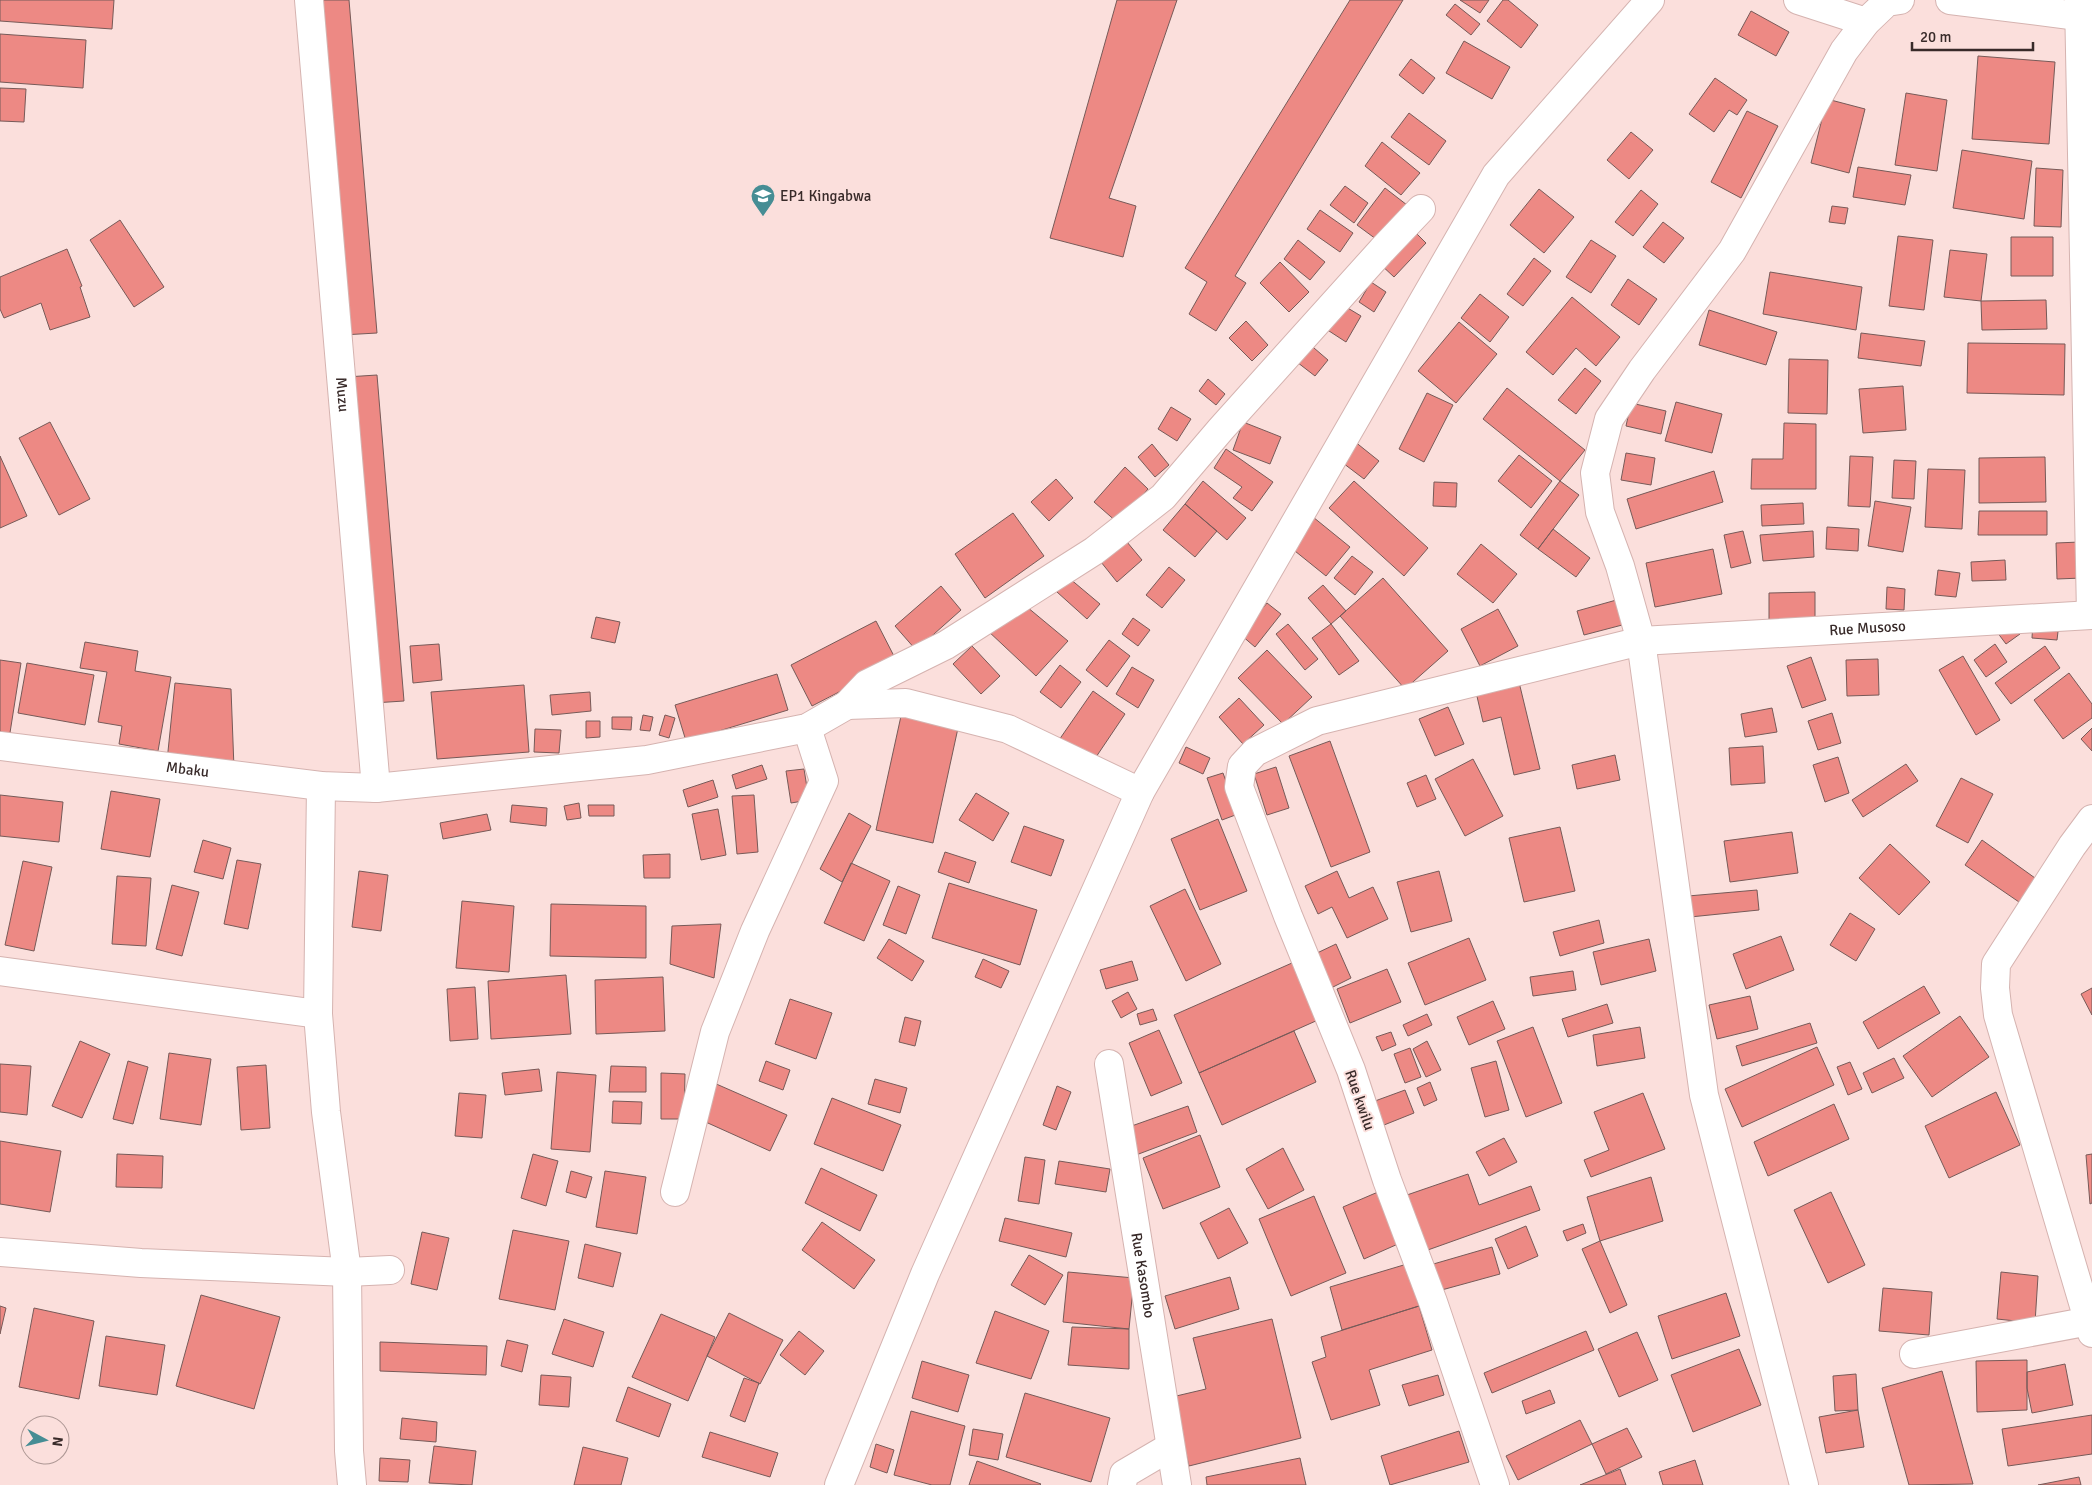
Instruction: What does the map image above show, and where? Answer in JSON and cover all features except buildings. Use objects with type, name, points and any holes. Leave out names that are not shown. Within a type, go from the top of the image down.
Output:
[{"type":"street","name":"Muzu","points":[[309,0],[376,788]]},
{"type":"street","points":[[839,1485],[925,1274],[1140,792],[1496,175],[1650,0]]},
{"type":"street","points":[[1798,0],[1866,22]]},
{"type":"street","points":[[1950,0],[2083,10],[2091,615]]},
{"type":"street","points":[[1804,1485],[1704,1095],[1642,641],[1620,566],[1600,512],[1595,473],[1609,418],[1642,370],[1732,251],[1844,51],[1866,22],[1893,1]]},
{"type":"street","points":[[847,705],[867,684],[946,645],[1094,551],[1163,496],[1253,393],[1421,209]]},
{"type":"street","name":"Rue Musoso","points":[[1283,737],[1317,720],[1642,641],[2091,615]]},
{"type":"street","points":[[847,705],[906,703],[1008,729],[1140,792]]},
{"type":"street","name":"Mbaku","points":[[0,746],[321,786],[376,788],[647,760],[807,728],[847,705]]},
{"type":"street","points":[[675,1192],[715,1032],[755,931],[824,781],[807,728]]},
{"type":"street","name":"Rue kwilu","points":[[1283,737],[1255,752],[1242,766],[1239,787],[1288,916],[1351,1070],[1387,1180],[1433,1302],[1494,1485]]},
{"type":"street","points":[[321,786],[318,1014],[326,1112],[347,1272],[352,1485]]},
{"type":"street","points":[[1914,1354],[2091,1327],[1998,1016],[1995,988],[1996,964],[2072,846],[2092,819]]},
{"type":"street","points":[[0,972],[318,1014]]},
{"type":"street","name":"Rue Kasombo","points":[[1109,1064],[1177,1485]]},
{"type":"street","points":[[0,1252],[141,1263],[347,1272],[390,1270]]},
{"type":"street","points":[[1122,1485],[1124,1474],[1170,1447]]},
{"type":"place","name":"EP1 Kingabwa","points":[[763,217]]}]
